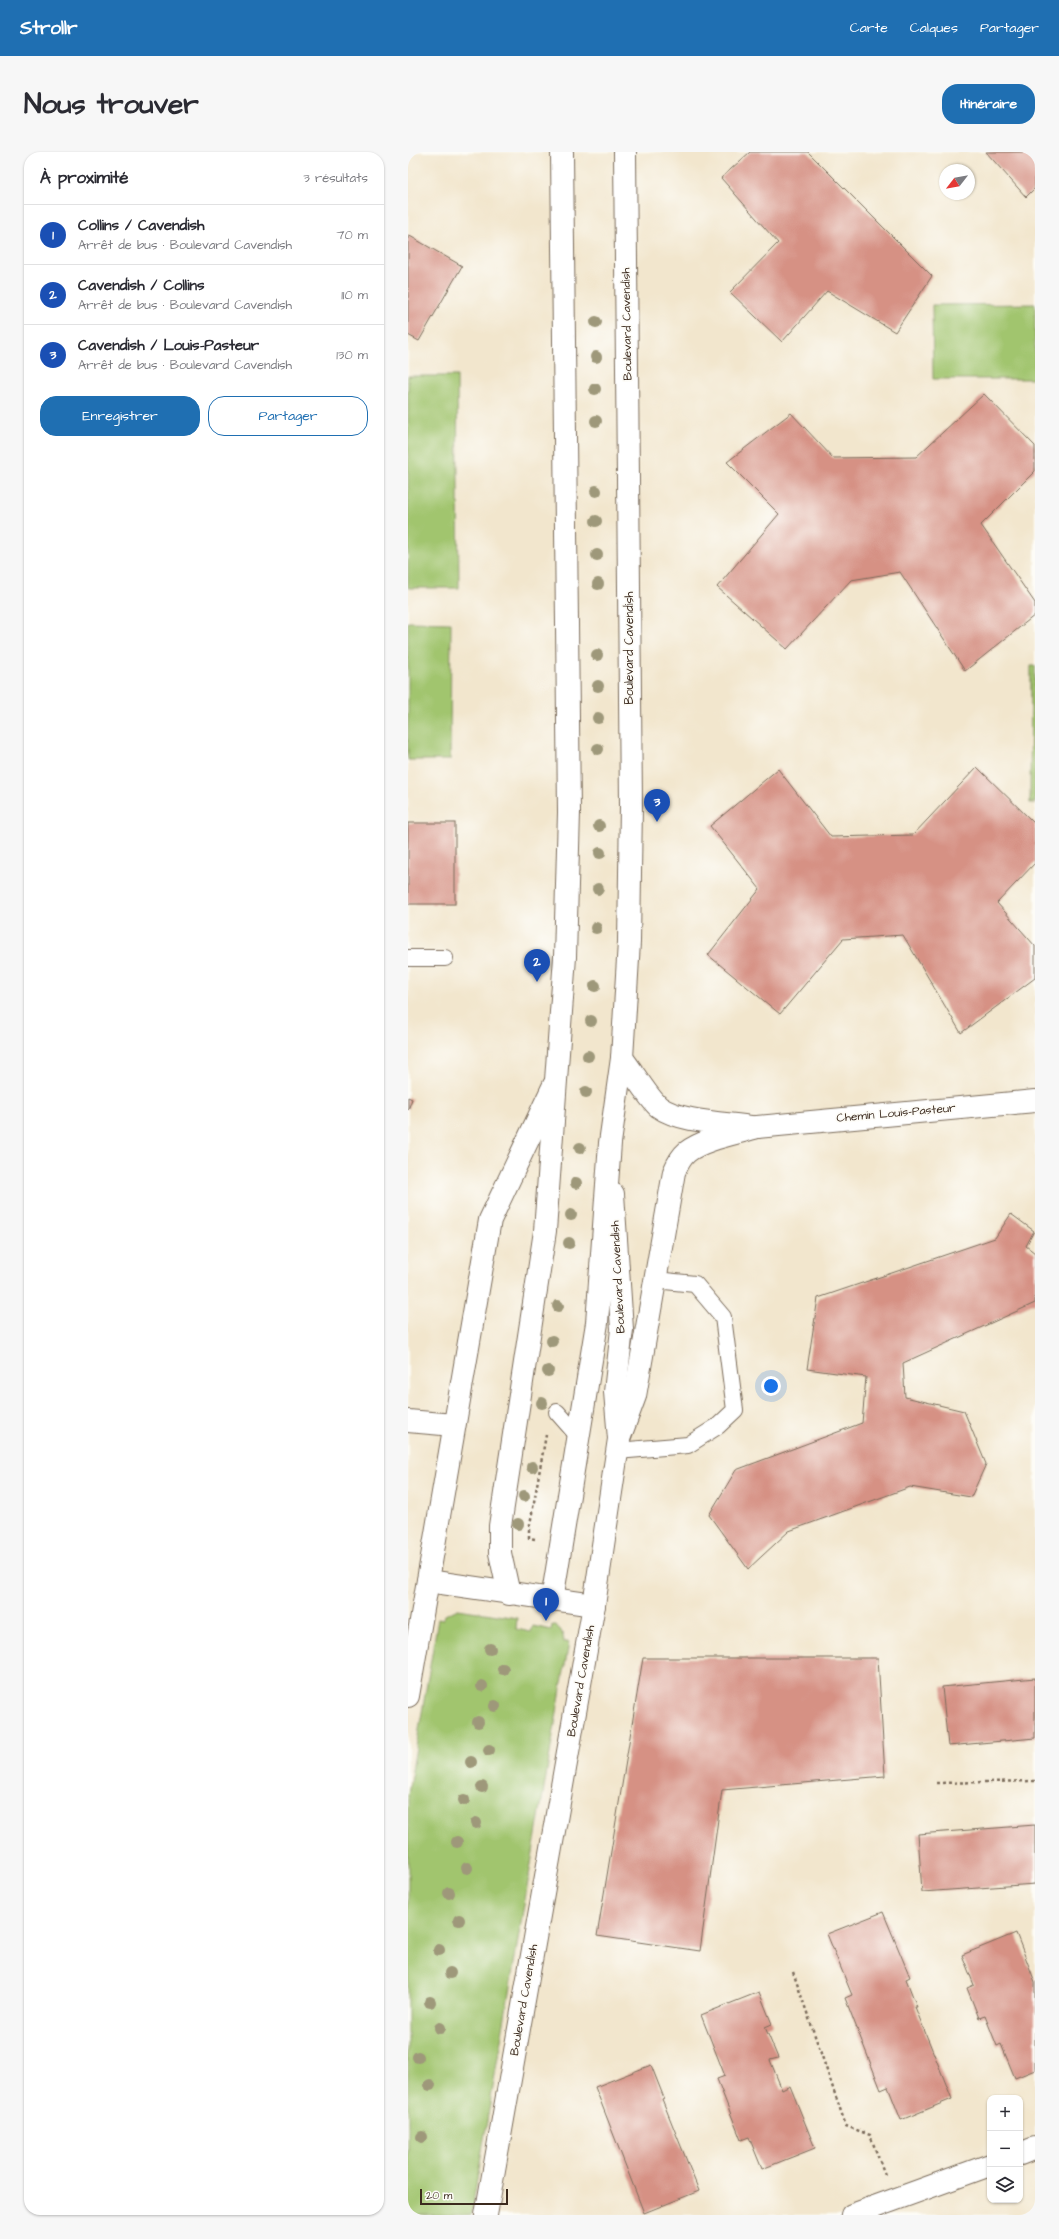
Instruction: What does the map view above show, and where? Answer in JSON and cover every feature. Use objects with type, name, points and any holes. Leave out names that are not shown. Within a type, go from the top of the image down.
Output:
[{"type":"main road","points":[[509,1594],[500,1553],[500,1526],[544,1238],[554,1085],[564,972],[569,812],[562,152]]},
{"type":"main road","name":"Boulevard Cavendish","points":[[552,1600],[597,1323],[610,1143],[622,1058],[631,864],[625,152]]},
{"type":"main road","points":[[622,1058],[658,1106],[669,1113],[688,1118],[757,1127]]},
{"type":"main road","points":[[408,1696],[490,1220],[554,1085]]},
{"type":"main road","name":"Chemin Louis-Pasteur","points":[[757,1127],[1035,1101]]},
{"type":"main road","points":[[618,1445],[635,1396],[671,1183],[679,1162],[687,1152],[698,1146],[757,1127]]},
{"type":"main road","name":"Boulevard Cavendish","points":[[486,2215],[594,1605],[618,1445],[615,1392],[622,1329],[610,1143]]},
{"type":"main road","points":[[408,1421],[454,1425]]},
{"type":"main road","points":[[428,1581],[509,1594],[594,1605]]},
{"type":"main road","points":[[1023,2153],[1035,2148]]},
{"type":"main road","points":[[852,2215],[987,2166]]},
{"type":"lane","points":[[408,958],[445,958]]},
{"type":"lane","points":[[618,1445],[688,1445],[718,1426],[735,1410],[723,1317],[695,1284],[655,1280]]},
{"type":"lane","points":[[557,1412],[579,1437]]},
{"type":"path","points":[[529,1538],[546,1433]]},
{"type":"path","points":[[936,1783],[1035,1781]]},
{"type":"path","points":[[793,1972],[846,2126],[870,2135],[894,2200]]},
{"type":"green space","points":[[1035,304],[1035,379],[933,379],[932,305]]},
{"type":"green space","points":[[408,376],[457,376],[459,588],[408,588]]},
{"type":"green space","points":[[408,622],[451,623],[450,760],[408,760]]},
{"type":"green space","points":[[1031,666],[1035,666],[1035,803],[1030,803]]},
{"type":"green space","points":[[458,1609],[517,1618],[516,1629],[531,1632],[533,1626],[551,1630],[552,1625],[558,1627],[561,1631],[564,1642],[569,1642],[471,2215],[408,2215],[408,1794],[438,1619],[443,1620],[445,1615]]},
{"type":"building","points":[[750,152],[808,152],[932,276],[895,332],[827,291],[782,342],[730,292],[778,243],[721,178]]},
{"type":"building","points":[[986,152],[1035,152],[1035,188],[1026,197]]},
{"type":"building","points":[[408,235],[462,266],[419,341],[408,335]]},
{"type":"building","points":[[984,394],[1035,446],[1035,471],[981,525],[1035,603],[1035,615],[965,671],[900,572],[851,580],[787,649],[717,587],[779,514],[727,462],[791,413],[833,458],[916,457]]},
{"type":"building","points":[[977,767],[1035,824],[1035,863],[997,903],[1035,946],[1035,978],[961,1033],[903,935],[843,939],[780,1014],[708,955],[760,889],[710,826],[778,769],[831,837],[913,835]]},
{"type":"building","points":[[408,823],[455,823],[455,904],[408,904]]},
{"type":"building","points":[[408,1097],[412,1099],[408,1110]]},
{"type":"building","points":[[1011,1214],[1034,1231],[1026,1246],[1035,1253],[1035,1303],[903,1363],[905,1397],[964,1411],[986,1464],[971,1497],[910,1487],[789,1531],[748,1569],[709,1515],[736,1470],[862,1423],[866,1377],[807,1369],[818,1298],[995,1238]]},
{"type":"building","points":[[643,1658],[878,1658],[885,1776],[722,1790],[700,1951],[597,1936]]},
{"type":"building","points":[[1035,1678],[1035,1738],[948,1746],[942,1687]]},
{"type":"building","points":[[1035,1825],[1035,1884],[922,1892],[918,1834]]},
{"type":"building","points":[[883,1912],[910,1977],[906,1979],[917,2007],[915,2007],[952,2099],[901,2120],[888,2087],[881,2090],[845,1998],[852,1995],[827,1934]]},
{"type":"building","points":[[1016,1933],[1035,1982],[1035,2070],[1015,2078],[1001,2044],[997,2046],[985,2016],[979,2018],[967,1988],[974,1985],[962,1955]]},
{"type":"building","points":[[759,1992],[772,2024],[765,2027],[778,2058],[770,2060],[782,2090],[790,2086],[815,2148],[762,2169],[749,2137],[741,2140],[717,2079],[725,2076],[701,2015]]},
{"type":"building","points":[[651,2065],[664,2098],[662,2099],[699,2191],[644,2213],[595,2087]]},
{"type":"place","name":"Cavendish / Louis-Pasteur","points":[[657,822]]},
{"type":"place","name":"Cavendish / Collins","points":[[537,982]]},
{"type":"place","name":"Collins / Cavendish","points":[[546,1621]]}]
